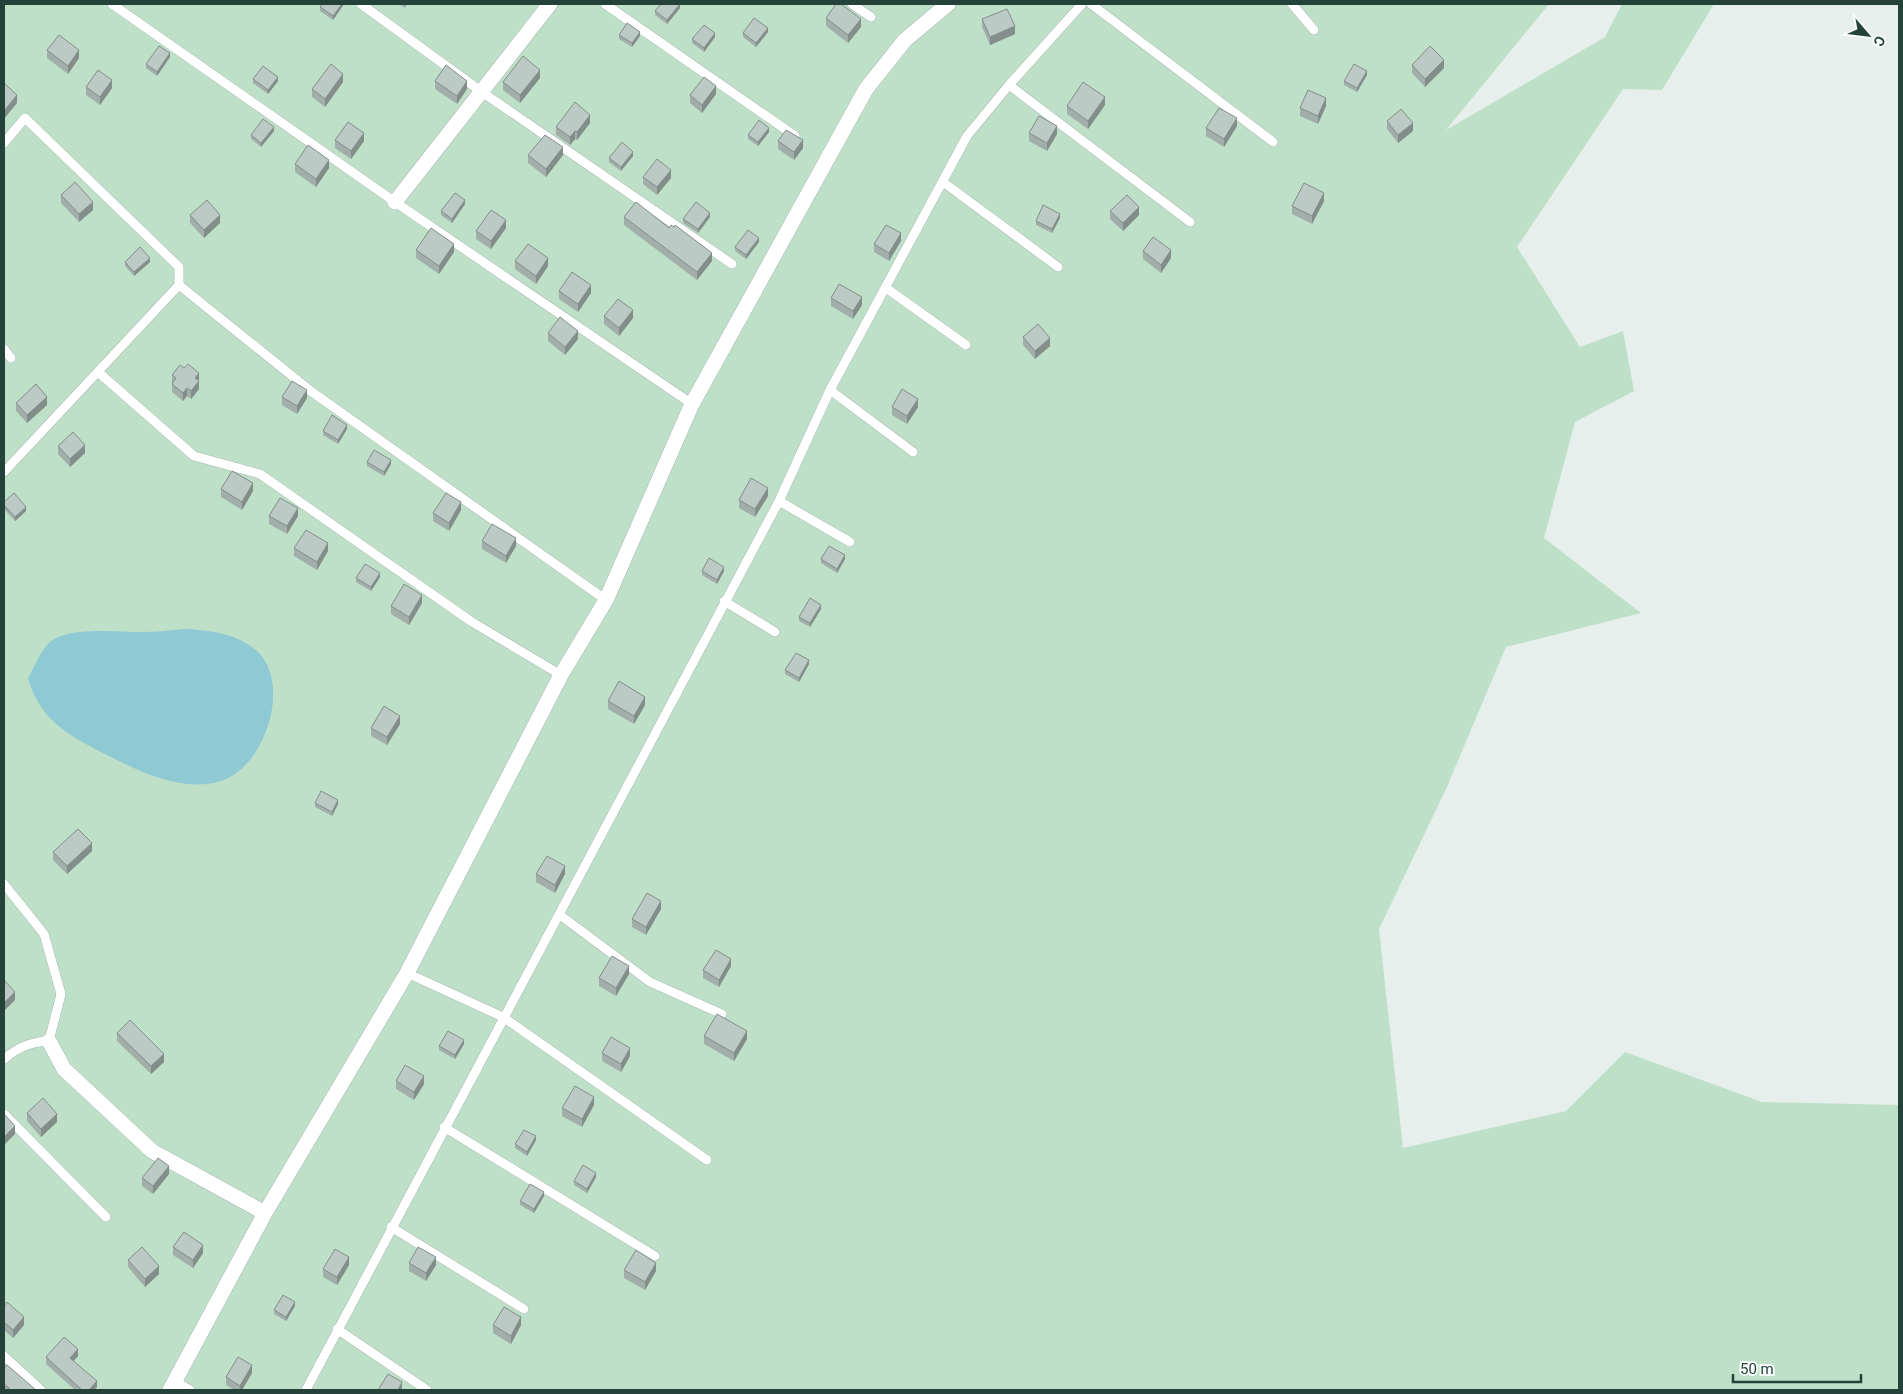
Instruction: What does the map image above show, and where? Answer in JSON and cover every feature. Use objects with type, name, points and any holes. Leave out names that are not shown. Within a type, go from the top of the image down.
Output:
[{"type":"street","points":[[395,202],[550,4]]},
{"type":"street","points":[[173,1386],[265,1212],[407,973],[561,675],[606,600],[692,404],[866,89],[905,40],[948,4]]},
{"type":"street","points":[[49,1041],[64,1070],[152,1151],[265,1212]]},
{"type":"lane","points":[[112,4],[395,202],[692,404]]},
{"type":"lane","points":[[361,4],[482,92],[732,264]]},
{"type":"lane","points":[[605,4],[803,142]]},
{"type":"lane","points":[[852,4],[871,17]]},
{"type":"lane","points":[[306,1390],[444,1127],[560,915],[778,501],[830,390],[967,136],[1009,85],[1082,4]]},
{"type":"lane","points":[[1091,4],[1273,142]]},
{"type":"lane","points":[[1292,4],[1314,30]]},
{"type":"lane","points":[[1009,85],[1190,222]]},
{"type":"lane","points":[[4,143],[25,118],[179,266],[179,285],[4,472]]},
{"type":"lane","points":[[943,182],[1058,267]]},
{"type":"lane","points":[[179,285],[312,392],[606,600]]},
{"type":"lane","points":[[886,288],[966,345]]},
{"type":"lane","points":[[4,349],[11,358]]},
{"type":"lane","points":[[98,372],[194,456],[260,474],[472,622],[561,675]]},
{"type":"lane","points":[[830,390],[913,452]]},
{"type":"lane","points":[[778,501],[850,542]]},
{"type":"lane","points":[[724,601],[775,632]]},
{"type":"lane","points":[[4,884],[44,934],[61,994],[49,1041],[33,1042],[16,1049],[4,1059]]},
{"type":"lane","points":[[560,915],[650,982],[722,1014]]},
{"type":"lane","points":[[407,973],[503,1017],[707,1160]]},
{"type":"lane","points":[[4,1114],[106,1217]]},
{"type":"lane","points":[[444,1127],[655,1256]]},
{"type":"lane","points":[[391,1227],[524,1309]]},
{"type":"lane","points":[[337,1329],[427,1390]]},
{"type":"lane","points":[[4,1356],[41,1390]]},
{"type":"lane","points":[[173,1386],[190,1390]]},
{"type":"green space","points":[[4,4],[1549,4],[1446,130],[1605,37],[1622,4],[1714,4],[1662,90],[1623,89],[1517,247],[1580,347],[1623,331],[1634,391],[1575,422],[1544,538],[1641,613],[1506,647],[1446,789],[1379,929],[1403,1148],[1566,1111],[1625,1052],[1762,1102],[1899,1105],[1899,1390],[4,1390]]},
{"type":"water","points":[[185,629],[224,634],[243,641],[259,653],[269,668],[273,686],[268,726],[259,746],[248,762],[234,775],[218,782],[188,784],[173,782],[158,778],[116,760],[78,739],[56,724],[39,704],[33,692],[28,678],[43,650],[58,637],[94,631],[147,632]]},
{"type":"building","points":[[322,4],[342,4],[333,16],[320,7]]},
{"type":"building","points":[[661,4],[680,4],[667,20],[655,11]]},
{"type":"building","points":[[836,4],[841,4],[861,19],[848,35],[826,18]]},
{"type":"building","points":[[1007,9],[1015,26],[990,37],[982,19]]},
{"type":"building","points":[[754,18],[768,28],[756,43],[743,33]]},
{"type":"building","points":[[627,23],[640,32],[632,43],[619,35]]},
{"type":"building","points":[[704,25],[715,33],[704,48],[692,39]]},
{"type":"building","points":[[59,35],[79,50],[68,66],[47,50]]},
{"type":"building","points":[[159,46],[170,53],[157,72],[146,64]]},
{"type":"building","points":[[1430,46],[1444,60],[1425,79],[1412,65]]},
{"type":"building","points":[[523,56],[540,70],[520,95],[503,82]]},
{"type":"building","points":[[331,64],[343,74],[325,99],[312,89]]},
{"type":"building","points":[[1354,64],[1367,71],[1357,88],[1344,81]]},
{"type":"building","points":[[446,65],[467,81],[457,96],[435,81]]},
{"type":"building","points":[[263,66],[278,77],[268,90],[253,79]]},
{"type":"building","points":[[98,70],[112,80],[100,97],[86,87]]},
{"type":"building","points":[[704,77],[716,86],[702,105],[690,95]]},
{"type":"building","points":[[1083,82],[1105,97],[1088,121],[1067,106]]},
{"type":"building","points":[[5,84],[17,95],[4,111],[4,86]]},
{"type":"building","points":[[1308,90],[1326,98],[1318,116],[1300,108]]},
{"type":"building","points":[[575,102],[590,115],[577,132],[575,131],[570,137],[556,127]]},
{"type":"building","points":[[1219,108],[1237,118],[1224,139],[1206,128]]},
{"type":"building","points":[[1401,109],[1413,123],[1398,135],[1387,121]]},
{"type":"building","points":[[1039,116],[1057,126],[1047,143],[1029,133]]},
{"type":"building","points":[[263,119],[274,127],[261,143],[251,135]]},
{"type":"building","points":[[759,120],[769,128],[758,142],[748,135]]},
{"type":"building","points":[[348,122],[364,133],[351,151],[335,140]]},
{"type":"building","points":[[786,130],[803,140],[794,152],[778,141]]},
{"type":"building","points":[[545,135],[563,147],[546,169],[528,155]]},
{"type":"building","points":[[622,142],[633,152],[621,167],[609,158]]},
{"type":"building","points":[[308,145],[329,160],[316,179],[295,164]]},
{"type":"building","points":[[657,159],[671,170],[657,187],[643,177]]},
{"type":"building","points":[[75,182],[93,202],[79,214],[61,195]]},
{"type":"building","points":[[1304,183],[1324,193],[1312,216],[1292,206]]},
{"type":"building","points":[[455,193],[465,200],[452,219],[441,211]]},
{"type":"building","points":[[1127,195],[1139,207],[1123,223],[1110,211]]},
{"type":"building","points":[[207,200],[220,215],[204,230],[190,215]]},
{"type":"building","points":[[636,202],[669,228],[671,225],[674,227],[675,225],[712,253],[697,272],[624,217]]},
{"type":"building","points":[[696,202],[710,213],[698,229],[683,219]]},
{"type":"building","points":[[1043,205],[1060,214],[1052,229],[1036,221]]},
{"type":"building","points":[[491,210],[506,220],[491,241],[476,231]]},
{"type":"building","points":[[886,225],[901,233],[889,253],[874,244]]},
{"type":"building","points":[[431,228],[454,244],[439,266],[416,250]]},
{"type":"building","points":[[748,230],[759,238],[746,255],[735,247]]},
{"type":"building","points":[[1153,237],[1171,250],[1161,265],[1143,251]]},
{"type":"building","points":[[528,244],[548,258],[536,276],[515,261]]},
{"type":"building","points":[[140,247],[150,258],[134,272],[125,262]]},
{"type":"building","points":[[572,272],[591,285],[578,304],[559,291]]},
{"type":"building","points":[[839,284],[862,297],[853,311],[831,298]]},
{"type":"building","points":[[618,299],[633,310],[619,328],[604,316]]},
{"type":"building","points":[[560,317],[578,331],[565,347],[548,333]]},
{"type":"building","points":[[1038,324],[1050,338],[1035,351],[1023,337]]},
{"type":"building","points":[[188,364],[199,373],[195,378],[199,381],[191,391],[187,388],[183,393],[172,384],[176,378],[172,375],[180,365],[184,368]]},
{"type":"building","points":[[292,381],[307,390],[297,406],[282,397]]},
{"type":"building","points":[[36,384],[47,397],[27,415],[16,403]]},
{"type":"building","points":[[902,389],[918,399],[907,416],[892,407]]},
{"type":"building","points":[[332,415],[347,425],[338,440],[323,431]]},
{"type":"building","points":[[73,432],[85,445],[70,459],[58,446]]},
{"type":"building","points":[[374,450],[391,460],[384,472],[367,462]]},
{"type":"building","points":[[232,471],[253,483],[242,502],[221,489]]},
{"type":"building","points":[[751,478],[768,488],[755,509],[739,500]]},
{"type":"building","points":[[14,493],[26,507],[15,517],[4,505],[4,502]]},
{"type":"building","points":[[446,493],[461,502],[449,523],[433,513]]},
{"type":"building","points":[[280,498],[298,508],[287,526],[269,516]]},
{"type":"building","points":[[492,524],[516,538],[506,556],[482,541]]},
{"type":"building","points":[[306,530],[328,543],[317,562],[294,548]]},
{"type":"building","points":[[829,546],[845,555],[837,569],[821,559]]},
{"type":"building","points":[[709,558],[724,567],[717,580],[702,571]]},
{"type":"building","points":[[365,564],[380,573],[371,587],[356,578]]},
{"type":"building","points":[[404,584],[422,595],[409,617],[391,606]]},
{"type":"building","points":[[810,598],[821,605],[810,623],[799,617]]},
{"type":"building","points":[[796,653],[809,660],[799,678],[785,670]]},
{"type":"building","points":[[619,681],[645,697],[634,716],[608,701]]},
{"type":"building","points":[[384,706],[400,716],[387,737],[371,728]]},
{"type":"building","points":[[321,791],[338,800],[332,812],[315,803]]},
{"type":"building","points":[[78,829],[92,843],[67,866],[53,852]]},
{"type":"building","points":[[547,856],[565,866],[555,885],[536,874]]},
{"type":"building","points":[[647,893],[661,901],[646,927],[632,919]]},
{"type":"building","points":[[716,950],[731,959],[719,980],[703,970]]},
{"type":"building","points":[[612,956],[629,966],[616,988],[599,978]]},
{"type":"building","points":[[4,980],[15,992],[4,1003]]},
{"type":"building","points":[[717,1014],[747,1031],[734,1053],[704,1036]]},
{"type":"building","points":[[130,1020],[164,1054],[151,1066],[117,1033]]},
{"type":"building","points":[[448,1031],[464,1040],[455,1055],[439,1046]]},
{"type":"building","points":[[611,1037],[630,1048],[621,1064],[602,1053]]},
{"type":"building","points":[[405,1065],[424,1076],[414,1092],[396,1081]]},
{"type":"building","points":[[575,1086],[594,1097],[582,1119],[562,1108]]},
{"type":"building","points":[[43,1098],[57,1114],[41,1129],[27,1113]]},
{"type":"building","points":[[4,1114],[15,1126],[4,1137]]},
{"type":"building","points":[[524,1130],[536,1136],[527,1152],[515,1144]]},
{"type":"building","points":[[158,1158],[169,1166],[153,1186],[142,1178]]},
{"type":"building","points":[[583,1165],[596,1173],[587,1189],[574,1181]]},
{"type":"building","points":[[530,1184],[544,1192],[534,1209],[520,1201]]},
{"type":"building","points":[[184,1232],[203,1245],[193,1260],[173,1247]]},
{"type":"building","points":[[142,1247],[159,1266],[145,1279],[128,1260]]},
{"type":"building","points":[[418,1247],[436,1257],[426,1273],[409,1263]]},
{"type":"building","points":[[335,1249],[349,1257],[337,1277],[323,1269]]},
{"type":"building","points":[[636,1250],[656,1263],[645,1282],[624,1270]]},
{"type":"building","points":[[283,1295],[295,1302],[286,1317],[274,1310]]},
{"type":"building","points":[[7,1302],[24,1317],[13,1330],[4,1322],[4,1306]]},
{"type":"building","points":[[504,1307],[521,1317],[511,1336],[493,1325]]},
{"type":"building","points":[[64,1337],[78,1349],[70,1358],[97,1381],[89,1390],[82,1390],[46,1357]]},
{"type":"building","points":[[238,1357],[252,1365],[240,1386],[226,1377]]},
{"type":"building","points":[[7,1365],[36,1390],[11,1390],[4,1384],[4,1368]]},
{"type":"building","points":[[388,1374],[402,1382],[398,1390],[378,1390]]}]
